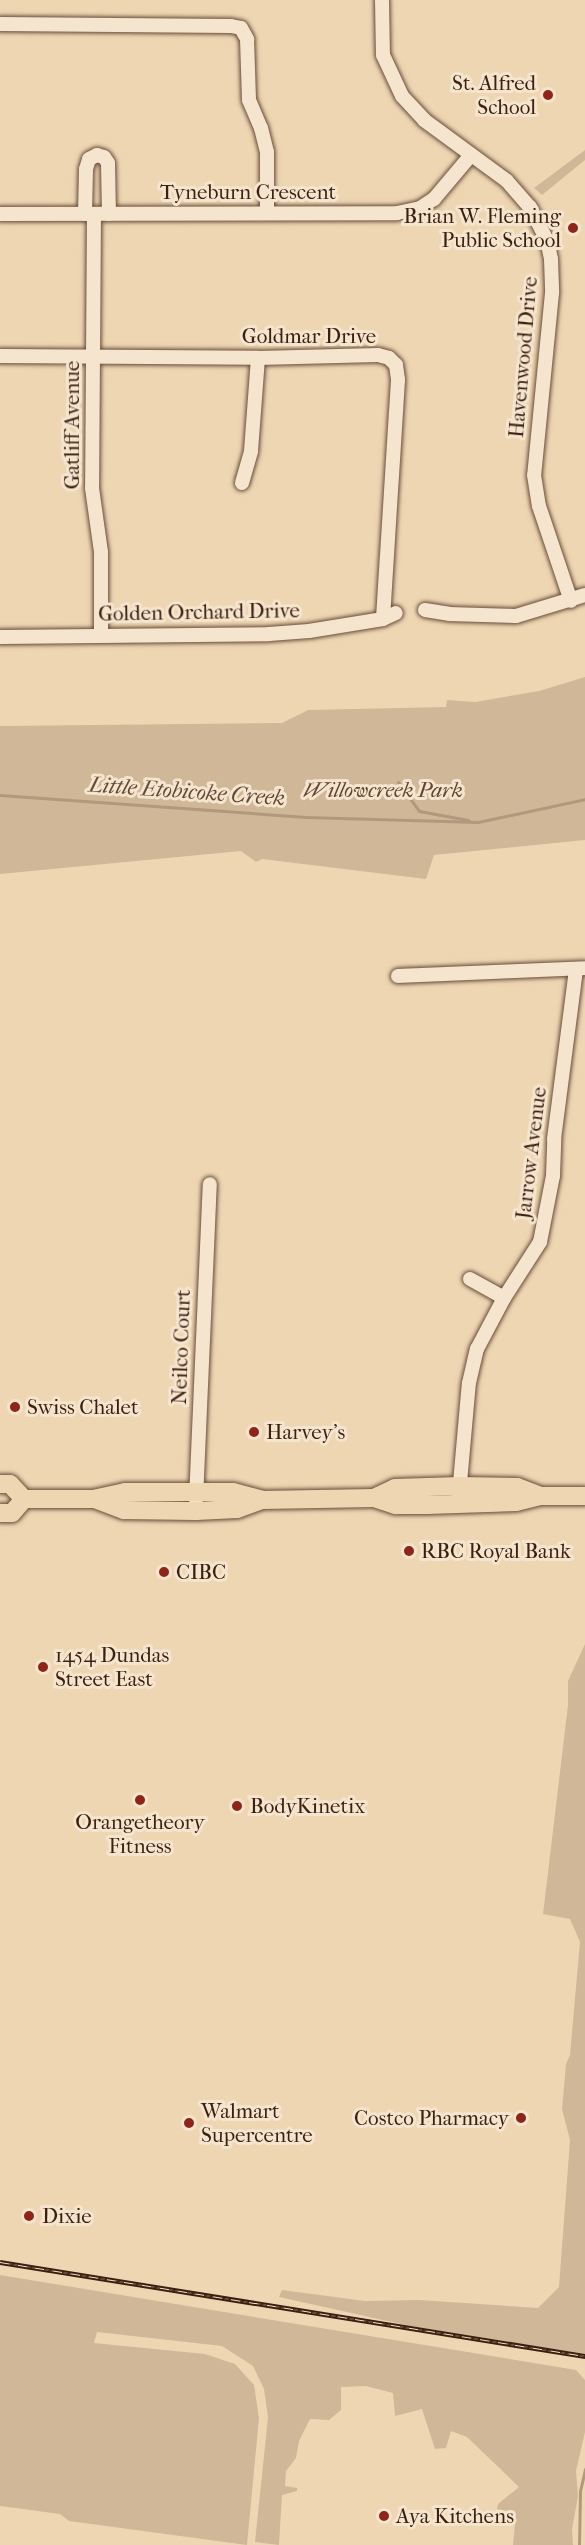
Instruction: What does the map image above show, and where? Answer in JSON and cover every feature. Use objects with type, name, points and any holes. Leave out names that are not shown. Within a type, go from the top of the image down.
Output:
[{"type":"main road","points":[[0,1484],[10,1484],[24,1498],[93,1499],[124,1510],[196,1502],[237,1509],[262,1500],[374,1498],[396,1505],[457,1505],[516,1502],[540,1496],[585,1496]]},
{"type":"main road","points":[[374,1498],[395,1488],[460,1486],[517,1487],[540,1496]]},
{"type":"main road","points":[[0,1513],[12,1513],[24,1498]]},
{"type":"street","name":"Havenwood Drive","points":[[382,0],[383,55],[397,87],[424,120],[507,181],[530,207],[540,223],[549,249],[552,292],[534,475],[538,506],[571,601]]},
{"type":"street","points":[[0,24],[239,27],[247,39],[249,100],[267,152],[267,213]]},
{"type":"street","name":"Gatliff Avenue","points":[[100,635],[101,552],[92,488],[93,357],[86,169],[88,159],[97,155],[108,163],[109,214]]},
{"type":"street","name":"Tyneburn Crescent","points":[[0,214],[397,213],[413,210],[440,194],[471,155]]},
{"type":"street","name":"Goldmar Drive","points":[[0,356],[258,358],[378,355],[389,358],[396,365],[398,380],[390,616]]},
{"type":"street","points":[[242,483],[251,451],[258,358]]},
{"type":"street","points":[[425,610],[449,614],[516,616],[585,595]]},
{"type":"street","name":"Golden Orchard Drive","points":[[0,637],[269,634],[309,631],[390,616]]},
{"type":"street","points":[[398,976],[580,968]]},
{"type":"street","name":"Jarrow Avenue","points":[[457,1505],[471,1371],[477,1349],[504,1298],[540,1242],[553,1176],[554,1139],[580,968]]},
{"type":"street","name":"Neilco Court","points":[[196,1502],[210,1184]]},
{"type":"street","points":[[470,1279],[504,1298]]},
{"type":"green space","points":[[585,150],[585,160],[542,195],[534,188]]},
{"type":"green space","name":"Willowcreek Park","points":[[585,677],[585,840],[434,855],[426,879],[262,859],[256,862],[241,851],[0,874],[0,726],[282,723],[308,710],[446,707],[447,700],[475,702],[539,691]]},
{"type":"green space","points":[[585,1644],[585,2354],[410,2326],[279,2297],[282,2290],[365,2301],[419,2300],[538,2308],[559,2287],[570,2140],[562,2109],[566,2064],[570,2055],[580,1942],[570,1919],[543,1914],[568,1705],[568,1681]]},
{"type":"green space","points":[[0,2275],[576,2370],[585,2380],[585,2432],[576,2471],[578,2496],[572,2529],[573,2545],[513,2545],[516,2513],[497,2509],[498,2504],[519,2487],[467,2437],[451,2431],[446,2448],[435,2449],[422,2409],[395,2416],[393,2393],[366,2386],[341,2387],[341,2410],[329,2420],[310,2419],[299,2441],[296,2458],[286,2471],[285,2486],[297,2488],[297,2491],[282,2495],[279,2545],[255,2542],[268,2417],[264,2389],[253,2366],[222,2346],[97,2332],[94,2343],[205,2354],[235,2364],[254,2385],[259,2418],[247,2545],[69,2521],[60,2514],[0,2506]]},
{"type":"waterway","points":[[398,782],[419,811],[468,820]]},
{"type":"waterway","name":"Little Etobicoke Creek","points":[[0,795],[306,817],[478,822],[585,799]]},
{"type":"waterway","name":"Little Etobicoke Creek","points":[[579,2545],[580,2491],[585,2469]]},
{"type":"railway","points":[[0,2262],[585,2356]]},
{"type":"place","name":"St. Alfred School","points":[[548,95]]},
{"type":"place","name":"Brian W. Fleming Public School","points":[[573,228]]},
{"type":"place","name":"Swiss Chalet","points":[[15,1407]]},
{"type":"place","name":"Harvey's","points":[[254,1432]]},
{"type":"place","name":"RBC Royal Bank","points":[[409,1551]]},
{"type":"place","name":"CIBC","points":[[164,1572]]},
{"type":"place","name":"1454 Dundas Street East","points":[[43,1667]]},
{"type":"place","name":"Orangetheory Fitness","points":[[140,1800]]},
{"type":"place","name":"BodyKinetix","points":[[237,1806]]},
{"type":"place","name":"Costco Pharmacy","points":[[521,2118]]},
{"type":"place","name":"Walmart Supercentre","points":[[189,2123]]},
{"type":"place","name":"Dixie","points":[[29,2216]]},
{"type":"place","name":"Aya Kitchens","points":[[384,2516]]}]
